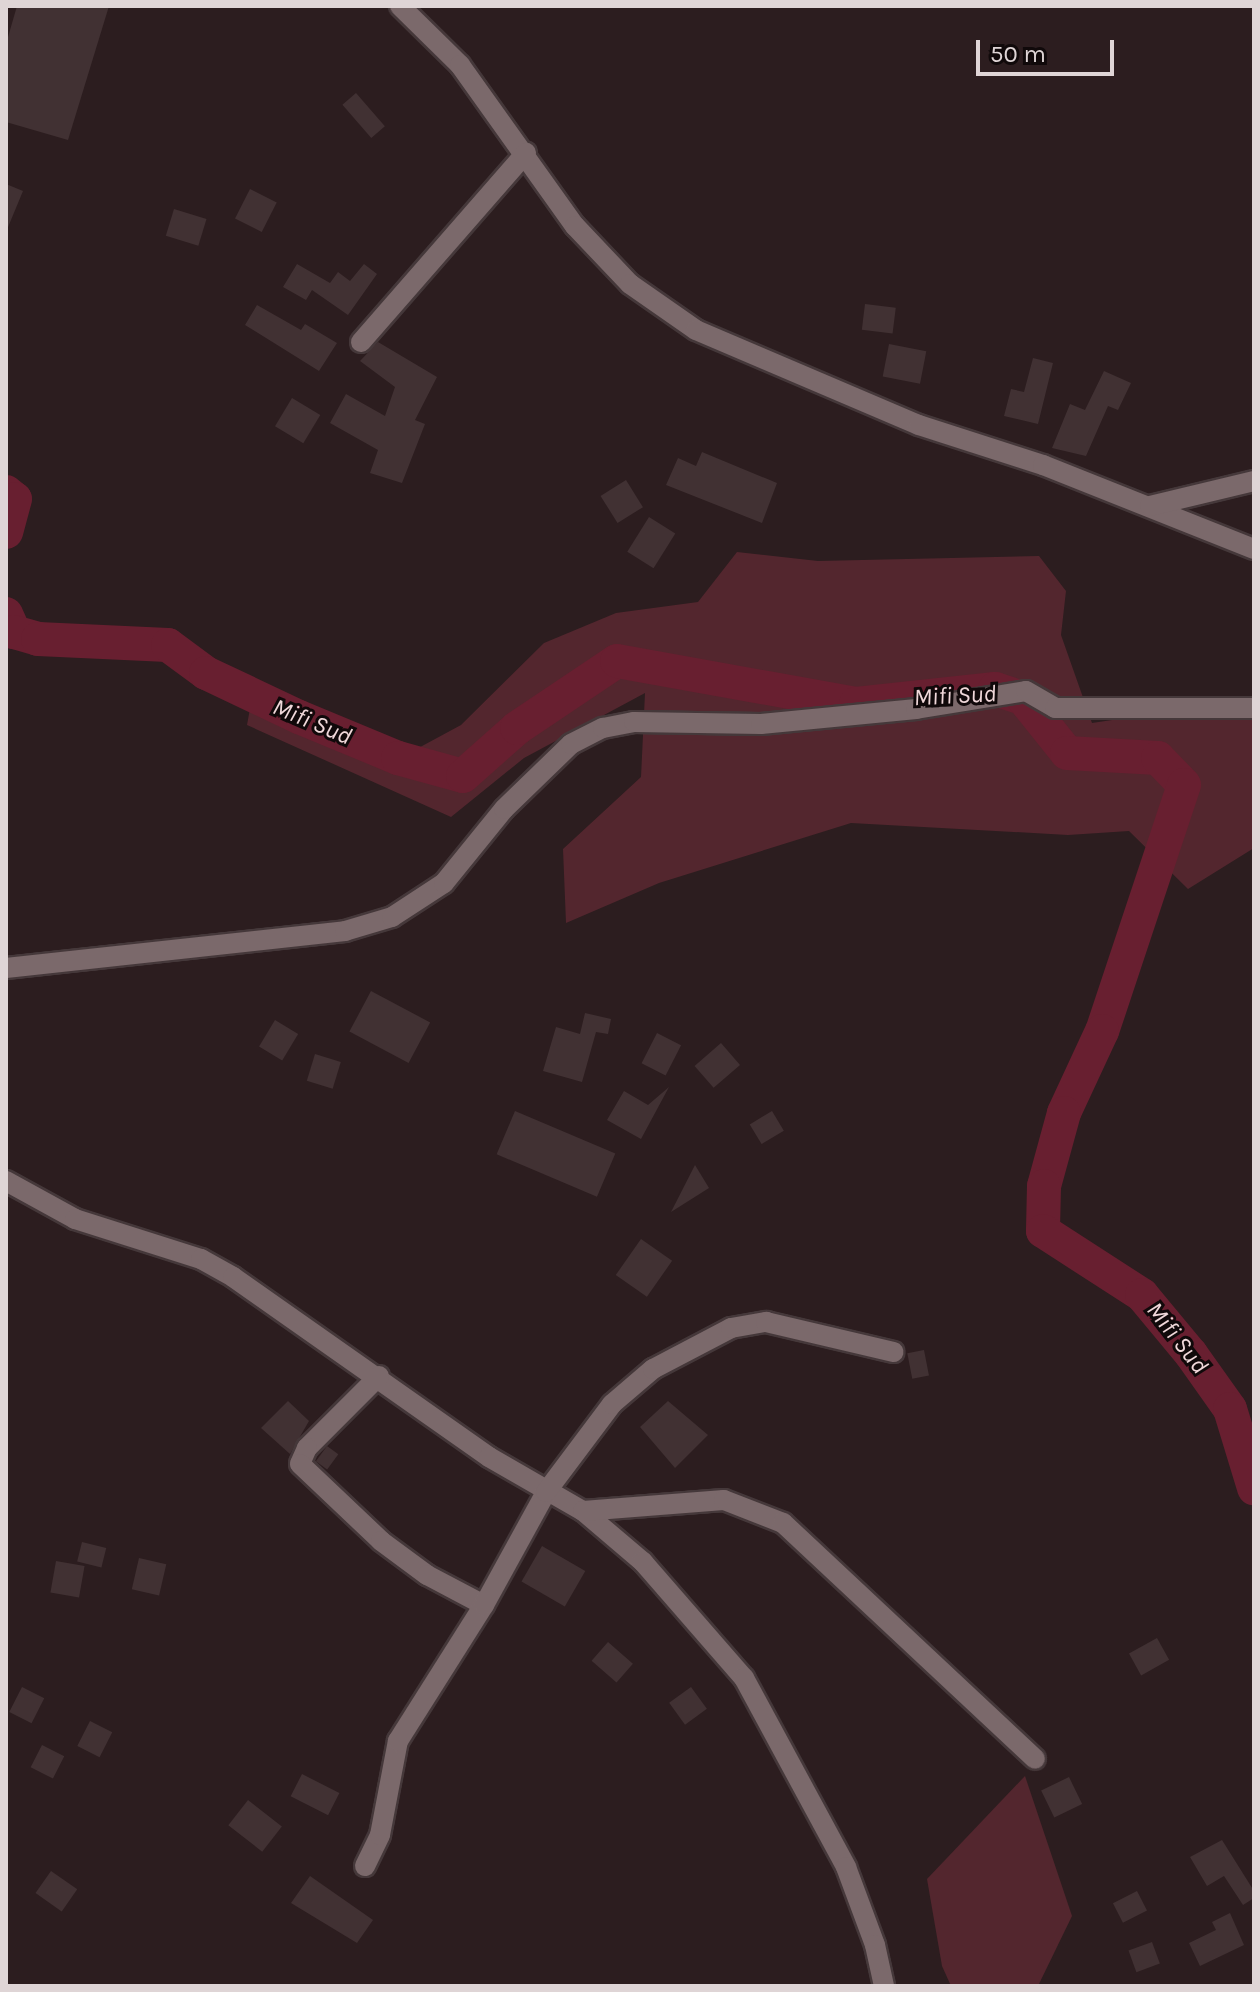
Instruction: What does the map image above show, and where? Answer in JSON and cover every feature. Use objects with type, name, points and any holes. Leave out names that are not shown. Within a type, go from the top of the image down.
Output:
[{"type":"street","points":[[400,6],[460,65],[526,153],[575,226],[630,284],[696,330],[919,425],[1043,465],[1254,549]]},
{"type":"street","points":[[361,342],[526,153]]},
{"type":"street","points":[[1144,506],[1163,507],[1254,481]]},
{"type":"street","points":[[6,968],[345,931],[392,917],[444,883],[504,809],[571,744],[603,728],[634,722],[761,724],[916,709],[1026,691],[1055,708],[1254,708]]},
{"type":"street","points":[[6,1181],[75,1219],[201,1259],[379,1376],[546,1492],[583,1511],[675,1594],[744,1678],[846,1867],[875,1945],[884,1986]]},
{"type":"street","points":[[365,1866],[380,1835],[398,1741],[484,1605],[546,1492],[612,1404],[653,1369],[731,1328],[766,1322],[894,1352]]},
{"type":"street","points":[[379,1376],[307,1448],[300,1464],[381,1541],[427,1575],[484,1605]]},
{"type":"street","points":[[583,1511],[724,1500],[783,1523],[1035,1759]]},
{"type":"shaded area","points":[[737,552],[818,561],[1039,556],[1066,591],[1061,635],[1092,723],[1186,709],[1254,717],[1254,848],[1188,889],[1129,831],[1068,835],[851,823],[659,883],[566,923],[563,849],[641,777],[645,693],[524,758],[451,817],[247,725],[255,681],[411,752],[461,725],[544,643],[616,613],[698,602]]},
{"type":"shaded area","points":[[1025,1776],[1072,1916],[1038,1986],[951,1986],[942,1966],[927,1879]]},
{"type":"building","points":[[17,6],[109,6],[68,140],[6,122],[6,44]]},
{"type":"building","points":[[356,93],[385,126],[371,138],[342,105]]},
{"type":"building","points":[[6,184],[23,191],[6,232]]},
{"type":"building","points":[[250,189],[277,203],[262,232],[235,218]]},
{"type":"building","points":[[174,209],[207,219],[198,246],[166,236]]},
{"type":"building","points":[[297,264],[330,283],[338,272],[350,281],[364,264],[377,274],[348,315],[312,290],[306,300],[283,287]]},
{"type":"building","points":[[865,304],[896,308],[893,334],[862,330]]},
{"type":"building","points":[[257,305],[301,330],[305,324],[337,343],[319,371],[245,325]]},
{"type":"building","points":[[378,342],[437,377],[415,420],[425,424],[402,483],[370,473],[378,450],[330,423],[346,394],[385,416],[395,387],[360,361]]},
{"type":"building","points":[[889,344],[926,351],[920,384],[883,376]]},
{"type":"building","points":[[1033,358],[1053,363],[1038,424],[1004,416],[1011,389],[1024,392]]},
{"type":"building","points":[[1104,371],[1131,383],[1118,410],[1108,406],[1086,456],[1052,448],[1070,404],[1085,410]]},
{"type":"building","points":[[292,398],[320,415],[303,443],[275,426]]},
{"type":"building","points":[[702,452],[777,483],[762,523],[666,485],[678,458],[696,466]]},
{"type":"building","points":[[626,480],[643,507],[618,523],[601,496]]},
{"type":"building","points":[[649,517],[675,533],[654,568],[627,552]]},
{"type":"building","points":[[371,991],[430,1022],[409,1063],[349,1032]]},
{"type":"building","points":[[585,1013],[611,1019],[608,1034],[596,1032],[582,1082],[543,1071],[556,1027],[580,1034]]},
{"type":"building","points":[[275,1020],[298,1034],[282,1060],[259,1047]]},
{"type":"building","points":[[657,1033],[681,1045],[666,1076],[642,1063]]},
{"type":"building","points":[[721,1043],[740,1065],[714,1088],[695,1066]]},
{"type":"building","points":[[315,1054],[341,1062],[333,1089],[307,1081]]},
{"type":"building","points":[[669,1087],[641,1139],[607,1120],[624,1091],[648,1105]]},
{"type":"building","points":[[515,1111],[615,1154],[597,1197],[497,1154]]},
{"type":"building","points":[[772,1111],[784,1131],[762,1144],[750,1124]]},
{"type":"building","points":[[695,1165],[709,1188],[671,1212]]},
{"type":"building","points":[[641,1239],[672,1261],[647,1297],[616,1275]]},
{"type":"building","points":[[924,1350],[929,1376],[912,1379],[907,1353]]},
{"type":"building","points":[[288,1401],[309,1421],[290,1454],[261,1428]]},
{"type":"building","points":[[668,1401],[708,1435],[675,1468],[640,1427]]},
{"type":"building","points":[[327,1446],[338,1454],[327,1470],[316,1461]]},
{"type":"building","points":[[82,1542],[106,1548],[101,1567],[77,1561]]},
{"type":"building","points":[[542,1546],[585,1571],[565,1607],[522,1582]]},
{"type":"building","points":[[139,1558],[166,1564],[159,1595],[132,1589]]},
{"type":"building","points":[[56,1561],[85,1566],[79,1598],[50,1593]]},
{"type":"building","points":[[1157,1638],[1169,1660],[1141,1675],[1129,1654]]},
{"type":"building","points":[[608,1642],[633,1664],[617,1683],[592,1661]]},
{"type":"building","points":[[22,1687],[44,1698],[32,1723],[9,1712]]},
{"type":"building","points":[[691,1687],[707,1709],[685,1725],[669,1703]]},
{"type":"building","points":[[90,1721],[112,1732],[100,1757],[77,1746]]},
{"type":"building","points":[[42,1745],[64,1756],[53,1779],[31,1767]]},
{"type":"building","points":[[302,1774],[339,1793],[328,1815],[291,1796]]},
{"type":"building","points":[[1069,1777],[1082,1804],[1054,1818],[1041,1791]]},
{"type":"building","points":[[248,1800],[282,1826],[262,1852],[228,1825]]},
{"type":"building","points":[[1222,1840],[1254,1891],[1254,1898],[1243,1905],[1224,1876],[1207,1886],[1190,1857]]},
{"type":"building","points":[[51,1871],[77,1889],[62,1911],[36,1893]]},
{"type":"building","points":[[310,1876],[373,1920],[357,1943],[291,1903]]},
{"type":"building","points":[[1137,1891],[1147,1911],[1123,1923],[1113,1903]]},
{"type":"building","points":[[1230,1913],[1244,1945],[1200,1966],[1189,1943],[1216,1930],[1212,1922]]},
{"type":"building","points":[[1152,1942],[1160,1964],[1136,1972],[1129,1951]]},
{"type":"waterway","name":"Mifi Sud","points":[[6,492],[15,499],[6,532]]},
{"type":"waterway","name":"Mifi Sud","points":[[6,614],[14,632],[38,639],[168,645],[206,673],[299,717],[398,758],[463,776],[517,728],[617,661],[856,704],[995,689],[1023,698],[1067,753],[1158,758],[1184,785],[1102,1031],[1064,1113],[1044,1186],[1043,1231],[1142,1295],[1191,1354],[1230,1409],[1254,1488]]}]
